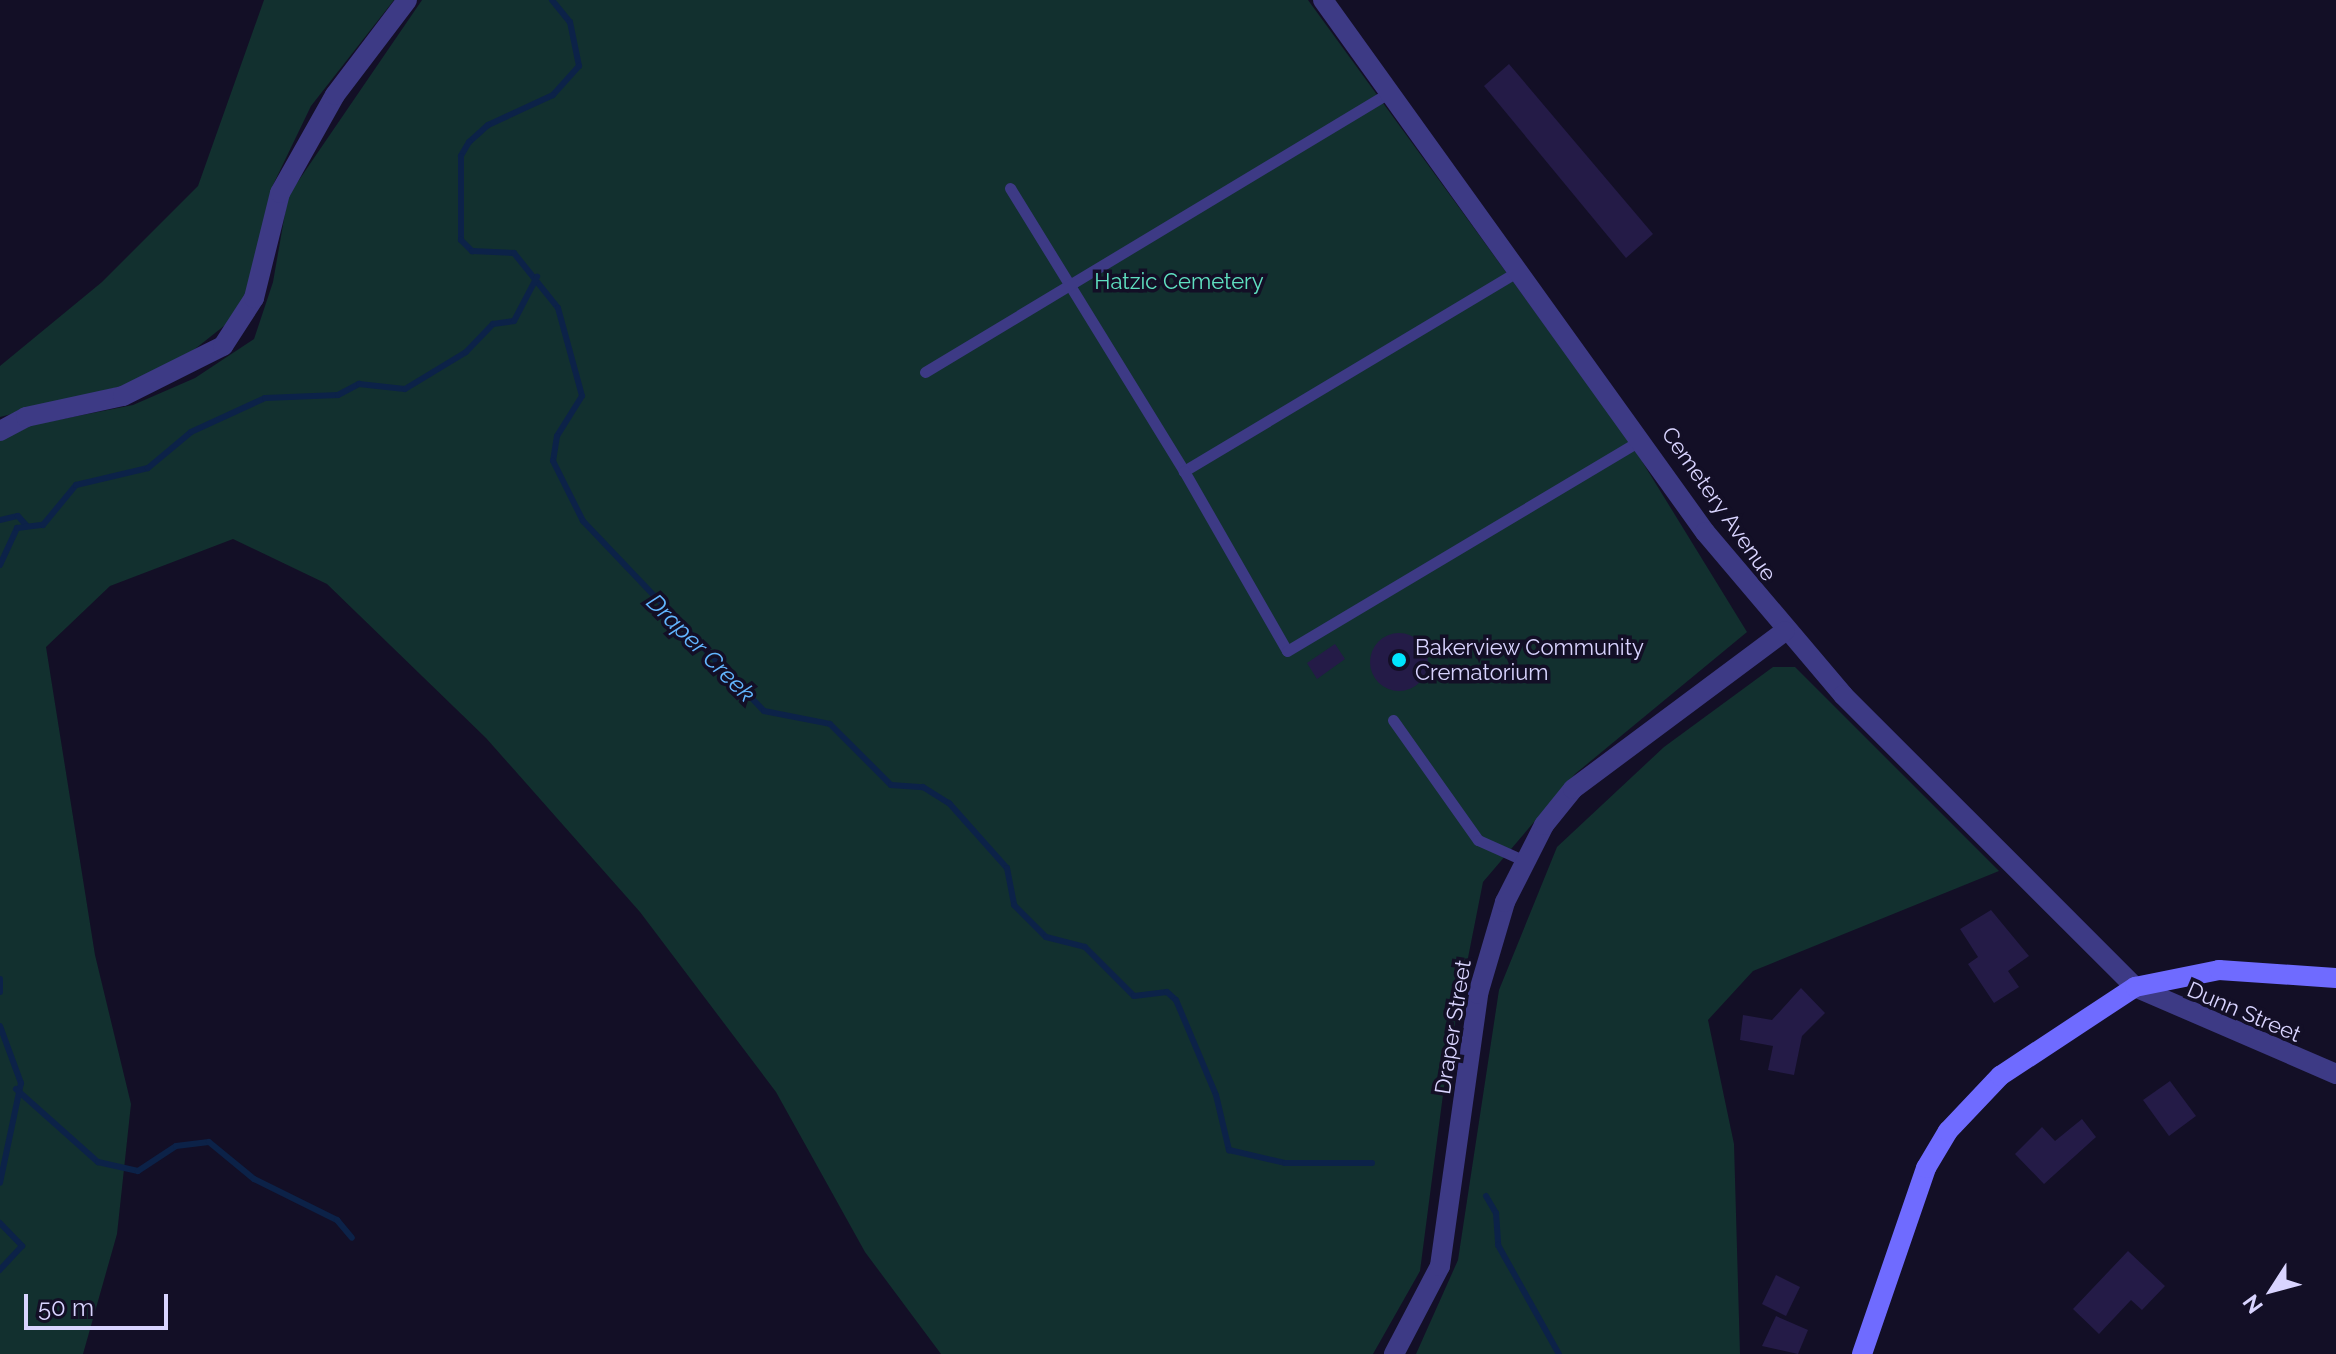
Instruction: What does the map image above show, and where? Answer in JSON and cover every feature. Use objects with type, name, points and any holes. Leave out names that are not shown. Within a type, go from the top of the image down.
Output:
[{"type":"main road","points":[[1862,1354],[1905,1213],[1948,1131],[2000,1076],[2135,987],[2219,970],[2336,978]]},
{"type":"street","points":[[0,431],[26,417],[123,396],[223,346],[254,298],[285,182],[335,95],[407,0]]},
{"type":"street","name":"Cemetery Avenue","points":[[1323,0],[1643,438],[1705,532],[1785,631],[2135,987]]},
{"type":"street","name":"Draper Street","points":[[1394,1354],[1440,1266],[1478,994],[1505,902],[1525,861],[1573,789],[1785,631]]},
{"type":"street","name":"Dunn Street","points":[[2135,987],[2336,1074]]},
{"type":"lane","points":[[925,372],[1067,283],[1390,92]]},
{"type":"lane","points":[[1010,188],[1184,471],[1287,651],[1643,438]]},
{"type":"lane","points":[[1184,471],[1520,270]]},
{"type":"lane","points":[[1393,720],[1478,840],[1525,861]]},
{"type":"green space","points":[[264,0],[394,0],[311,106],[272,187],[247,293],[234,318],[176,364],[130,384],[0,417],[0,366],[102,282],[198,186]]},
{"type":"green space","name":"Hatzic Cemetery","points":[[422,0],[1308,0],[1632,445],[1747,632],[1575,774],[1483,882],[1447,1064],[1420,1271],[1373,1354],[941,1354],[865,1252],[776,1092],[640,912],[486,738],[327,584],[233,539],[110,586],[46,647],[95,955],[131,1104],[117,1234],[83,1354],[0,1354],[0,441],[32,425],[133,405],[195,378],[254,339],[273,282],[288,196]]},
{"type":"green space","points":[[1773,667],[1795,667],[1999,871],[1753,971],[1708,1020],[1734,1144],[1740,1354],[1416,1354],[1458,1260],[1499,990],[1557,847],[1664,747]]},
{"type":"building","points":[[1509,64],[1653,234],[1626,258],[1484,86]]},
{"type":"building","name":"Bakerview Community Crematorium","points":[[1399,633],[1420,641],[1428,662],[1420,683],[1399,691],[1378,683],[1370,662],[1378,641]]},
{"type":"building","points":[[1335,644],[1345,659],[1317,679],[1307,663]]},
{"type":"building","points":[[1991,910],[2029,956],[2008,971],[2019,987],[1994,1003],[1968,964],[1978,957],[1960,929]]},
{"type":"building","points":[[1801,988],[1825,1013],[1802,1036],[1794,1075],[1768,1070],[1773,1046],[1740,1040],[1743,1015],[1772,1020]]},
{"type":"building","points":[[2170,1081],[2196,1116],[2169,1136],[2143,1100]]},
{"type":"building","points":[[2082,1119],[2096,1137],[2044,1184],[2015,1154],[2042,1127],[2055,1141]]},
{"type":"building","points":[[2128,1251],[2165,1286],[2142,1310],[2131,1300],[2099,1334],[2073,1309]]},
{"type":"building","points":[[1776,1275],[1800,1287],[1786,1316],[1762,1304]]},
{"type":"building","points":[[1776,1316],[1808,1330],[1798,1354],[1762,1346]]},
{"type":"waterway","name":"Draper Creek","points":[[552,0],[570,22],[579,66],[553,95],[488,125],[469,142],[461,156],[461,240],[472,251],[514,253],[558,308],[582,396],[557,436],[553,461],[583,521],[764,711],[830,724],[891,785],[923,787],[949,803],[1007,868],[1014,905],[1046,937],[1085,947],[1134,996],[1167,992],[1176,1000],[1216,1095],[1229,1150],[1285,1163],[1372,1163]]},
{"type":"waterway","points":[[0,565],[17,528],[43,525],[76,485],[148,468],[191,432],[265,398],[338,395],[359,384],[405,389],[466,352],[493,324],[514,321],[537,277]]},
{"type":"waterway","points":[[0,520],[18,516],[26,525]]},
{"type":"waterway","points":[[0,979],[0,992]]},
{"type":"waterway","points":[[0,1026],[21,1083],[0,1183]]},
{"type":"waterway","points":[[16,1089],[98,1162],[138,1171],[176,1146],[209,1142],[254,1179],[337,1220],[352,1238]]},
{"type":"waterway","name":"Draper Creek","points":[[1486,1196],[1496,1213],[1498,1245],[1559,1354]]},
{"type":"waterway","points":[[0,1223],[22,1246],[0,1270]]},
{"type":"place","name":"Bakerview Community Crematorium","points":[[1399,660]]}]
